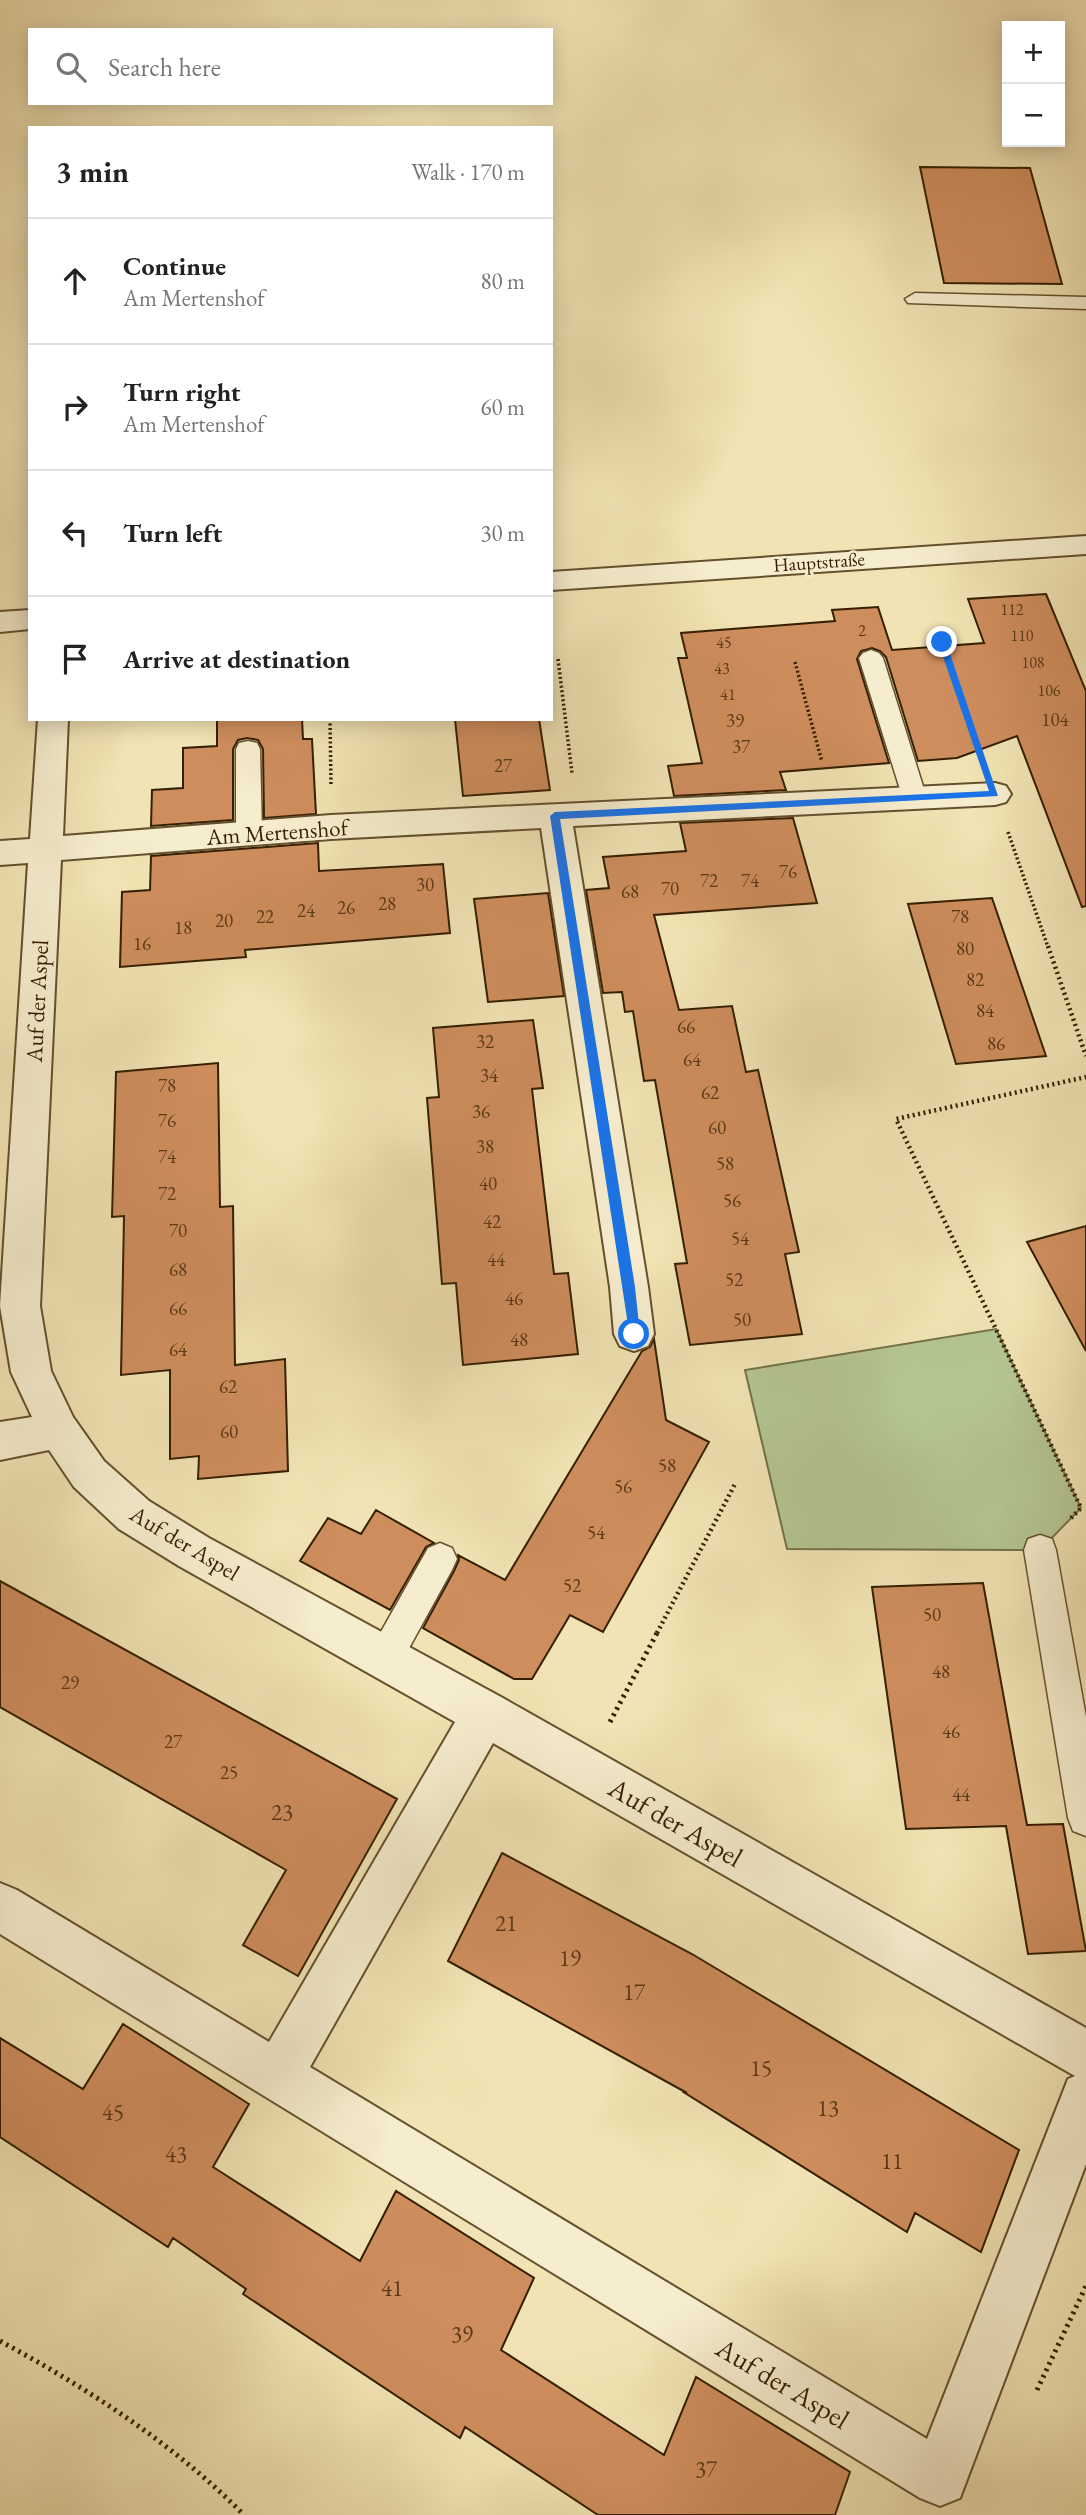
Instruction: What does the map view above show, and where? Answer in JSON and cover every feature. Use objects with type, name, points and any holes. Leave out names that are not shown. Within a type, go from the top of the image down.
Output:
[{"type":"street","name":"Hauptstraße","points":[[553,581],[1086,545]]},
{"type":"street","points":[[0,622],[28,619]]},
{"type":"street","name":"Auf der Aspel","points":[[53,721],[20,1306],[31,1371],[59,1430],[89,1474],[134,1516],[1086,2056]]},
{"type":"street","name":"Am Mertenshof","points":[[0,853],[331,827],[995,794]]},
{"type":"street","points":[[566,815],[634,1334]]},
{"type":"street","points":[[0,1441],[59,1430]]},
{"type":"street","points":[[277,2076],[485,1713]]},
{"type":"street","name":"Auf der Aspel","points":[[0,1907],[940,2479],[1086,2097]]},
{"type":"lane","points":[[915,299],[1086,303]]},
{"type":"lane","points":[[871,658],[915,799]]},
{"type":"lane","points":[[248,749],[249,834]]},
{"type":"lane","points":[[1040,1550],[1086,1818]]},
{"type":"lane","points":[[386,1658],[440,1559]]},
{"type":"path","points":[[942,642],[1086,1056]]},
{"type":"path","points":[[558,659],[566,815]]},
{"type":"path","points":[[795,662],[834,803]]},
{"type":"path","points":[[330,721],[331,827]]},
{"type":"path","points":[[1040,1550],[1081,1508],[896,1119],[1086,1077]]},
{"type":"path","points":[[585,1770],[735,1484]]},
{"type":"path","points":[[0,2341],[51,2368],[142,2427],[244,2515]]},
{"type":"green space","points":[[996,1329],[1081,1508],[1040,1550],[787,1549],[745,1370]]},
{"type":"building","points":[[920,167],[1030,168],[1062,284],[944,283]]},
{"type":"building","points":[[1046,594],[1086,691],[1086,906],[1082,907],[1017,736],[957,758],[918,761],[886,657],[872,648],[861,651],[857,659],[889,763],[780,772],[786,790],[674,796],[668,766],[702,763],[678,658],[687,658],[681,633],[835,621],[832,610],[878,607],[892,650],[984,643],[968,599]]},
{"type":"building","points":[[217,721],[302,721],[303,739],[312,739],[316,814],[264,818],[263,749],[258,740],[247,738],[238,740],[233,749],[233,820],[151,826],[152,790],[183,788],[183,748],[217,746]]},
{"type":"building","points":[[455,721],[539,721],[550,790],[463,796]]},
{"type":"building","points":[[793,818],[817,903],[654,915],[679,1010],[732,1006],[746,1072],[758,1070],[799,1252],[785,1254],[802,1334],[690,1345],[675,1264],[687,1263],[655,1080],[644,1081],[633,1011],[625,1012],[622,992],[603,993],[586,890],[609,888],[603,857],[686,851],[680,823]]},
{"type":"building","points":[[318,843],[319,871],[443,864],[450,933],[245,950],[246,957],[120,967],[122,892],[150,890],[151,856]]},
{"type":"building","points":[[548,893],[564,996],[488,1002],[474,899]]},
{"type":"building","points":[[992,898],[1046,1056],[956,1064],[908,904]]},
{"type":"building","points":[[533,1020],[543,1088],[532,1089],[554,1274],[568,1273],[578,1354],[463,1365],[456,1283],[442,1284],[427,1098],[439,1097],[433,1028]]},
{"type":"building","points":[[218,1063],[220,1207],[233,1206],[235,1365],[285,1359],[288,1471],[198,1479],[199,1456],[170,1459],[170,1370],[121,1375],[124,1216],[112,1217],[116,1072]]},
{"type":"building","points":[[1086,1226],[1086,1351],[1027,1242]]},
{"type":"building","points":[[654,1339],[666,1420],[709,1442],[603,1632],[570,1615],[532,1679],[514,1679],[423,1628],[454,1571],[459,1560],[458,1555],[505,1580],[642,1351],[650,1347]]},
{"type":"building","points":[[376,1510],[434,1543],[426,1547],[390,1610],[300,1561],[328,1518],[361,1534]]},
{"type":"building","points":[[0,1581],[397,1799],[298,1976],[243,1945],[286,1870],[0,1707]]},
{"type":"building","points":[[983,1583],[1027,1825],[1063,1824],[1086,1951],[1028,1954],[1006,1826],[906,1829],[872,1587]]},
{"type":"building","points":[[502,1853],[692,1954],[1019,2150],[981,2252],[915,2213],[907,2232],[687,2093],[448,1961]]},
{"type":"building","points":[[123,2024],[249,2104],[213,2167],[360,2261],[396,2191],[534,2278],[501,2350],[664,2455],[696,2377],[850,2472],[835,2515],[598,2515],[465,2427],[460,2438],[243,2294],[246,2289],[173,2238],[168,2247],[0,2137],[0,2038],[83,2089]]},
{"type":"route","points":[[634,1334],[629,1287],[555,816],[995,794],[942,642]]}]
